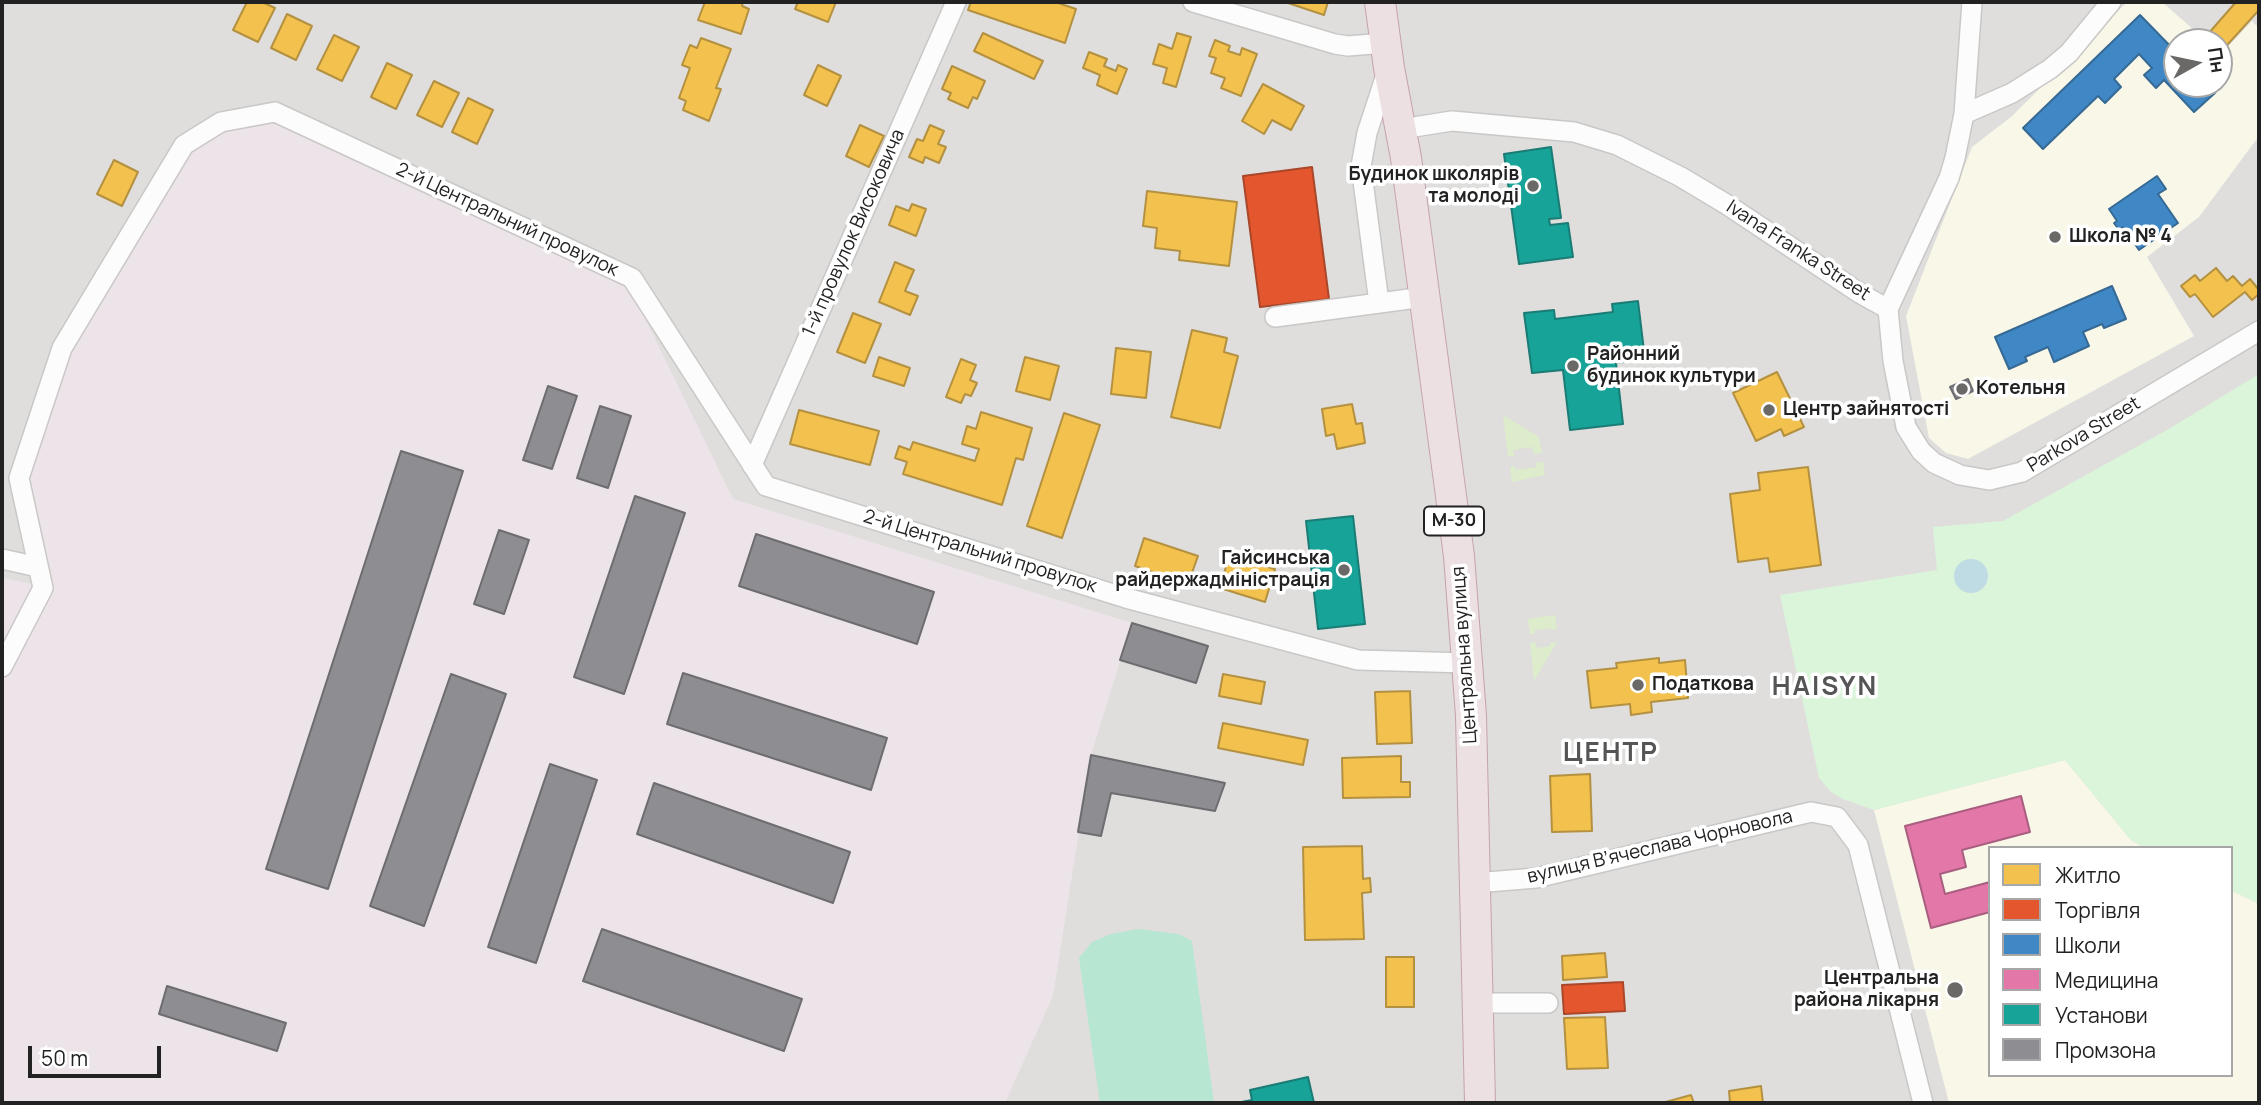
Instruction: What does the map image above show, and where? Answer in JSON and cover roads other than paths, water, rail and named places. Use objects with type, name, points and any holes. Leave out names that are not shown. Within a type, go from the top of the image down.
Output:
[{"type":"highway","name":"Центральна вулиця","points":[[1380,2],[1401,129],[1459,556],[1468,663],[1480,1103]]},
{"type":"street","name":"1-й провулок Високовича","points":[[752,465],[956,2]]},
{"type":"street","points":[[1193,2],[1335,44],[1362,46],[1387,56],[1361,166],[1379,303]]},
{"type":"street","name":"Ivana Franka Street","points":[[1401,129],[1452,121],[1574,132],[1617,145],[1681,177],[1726,204],[1888,309],[1948,178],[1964,114],[1972,2]]},
{"type":"street","points":[[1964,114],[2012,93],[2050,69],[2069,53],[2111,2]]},
{"type":"street","name":"2-й Центральний провулок","points":[[2,667],[43,588],[19,478],[62,348],[184,145],[221,122],[275,112],[632,278],[766,486],[1126,597],[1358,660],[1468,663]]},
{"type":"street","points":[[1275,317],[1424,297]]},
{"type":"street","name":"Parkova Street","points":[[1888,309],[1893,360],[1906,427],[1921,451],[1934,463],[1960,475],[1989,480],[2022,472],[2259,331]]},
{"type":"street","points":[[2,559],[38,567]]},
{"type":"street","name":"вулиця Вʼячеслава Чорновола","points":[[1475,883],[1536,878],[1811,812],[1837,817],[1858,845],[1923,1103]]},
{"type":"street","points":[[1478,1003],[1548,1003]]},
{"type":"water","points":[[1971,559],[1983,564],[1988,576],[1983,588],[1971,593],[1959,588],[1954,576],[1959,564]]},
{"type":"place","name":"Будинок школярів та молоді","points":[[1533,186]]},
{"type":"place","name":"Школа № 4","points":[[2055,237]]},
{"type":"place","name":"Районний будинок культури","points":[[1573,366]]},
{"type":"place","name":"Котельня","points":[[1962,389]]},
{"type":"place","name":"Центр зайнятості","points":[[1769,410]]},
{"type":"place","name":"Гайсинська райдержадміністрація","points":[[1344,570]]},
{"type":"place","name":"Податкова","points":[[1638,685]]},
{"type":"place","name":"Центральна района лікарня","points":[[1955,990]]},
{"type":"district","name":"HAISYN","points":[[1825,688]]},
{"type":"district","name":"ЦЕНТР","points":[[1611,754]]}]
